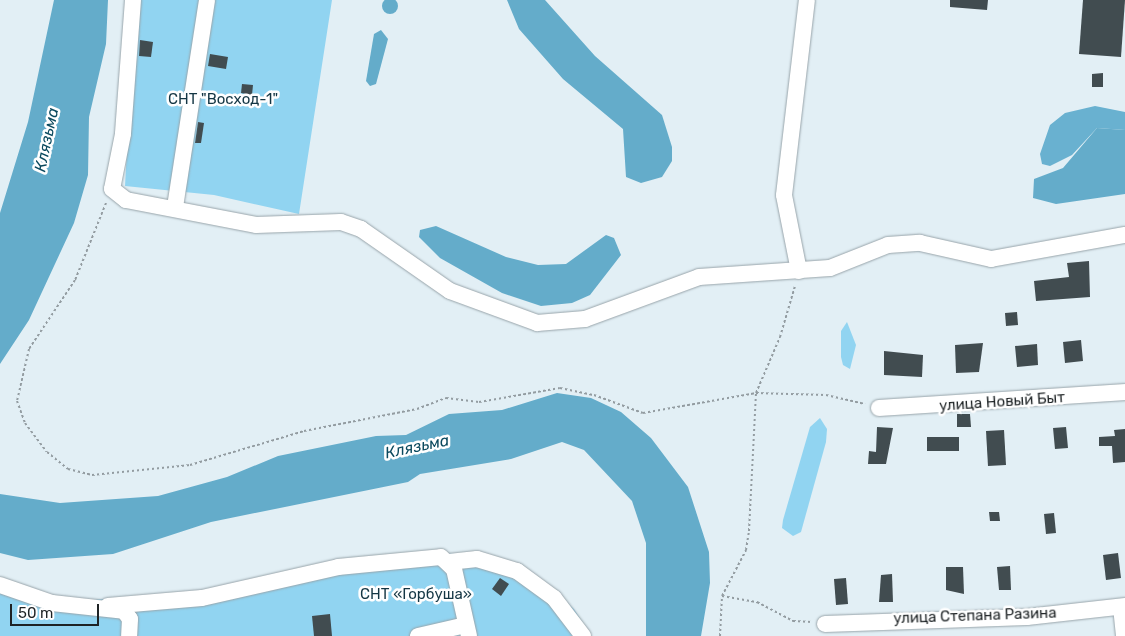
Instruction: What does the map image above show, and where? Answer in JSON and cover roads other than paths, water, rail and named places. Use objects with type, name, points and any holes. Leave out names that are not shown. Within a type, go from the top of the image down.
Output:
[{"type":"street","points":[[132,0],[123,134],[112,189],[126,200],[175,207],[256,225],[341,222],[361,229],[450,291],[537,323],[585,319],[699,277],[799,272],[830,268],[874,249],[902,243],[991,259],[1125,235]]},
{"type":"street","points":[[175,207],[206,0]]},
{"type":"street","points":[[799,272],[784,195],[807,0]]},
{"type":"street","name":"улица Новый Быт","points":[[879,408],[1125,392]]},
{"type":"street","points":[[0,585],[60,605],[108,606],[210,597],[338,566],[440,557],[449,562],[477,559],[517,571],[554,598],[583,636]]},
{"type":"street","points":[[418,636],[468,630],[449,562]]},
{"type":"street","points":[[108,606],[124,611],[130,619],[129,636]]},
{"type":"street","points":[[1123,606],[1124,636]]},
{"type":"street","name":"улица Степана Разина","points":[[825,624],[1027,617],[1123,606]]},
{"type":"water","points":[[390,-2],[398,6],[390,14],[382,6]]},
{"type":"water","name":"Клязьма","points":[[54,0],[108,0],[106,44],[89,117],[88,175],[74,223],[29,320],[0,364],[0,213],[28,122]]},
{"type":"water","points":[[507,0],[545,0],[595,56],[662,115],[672,147],[672,161],[662,177],[641,183],[626,177],[623,129],[563,79],[519,29]]},
{"type":"water","points":[[381,30],[388,39],[376,84],[370,86],[366,81],[374,34]]},
{"type":"water","points":[[1097,128],[1125,130],[1125,194],[1056,204],[1033,198],[1034,179],[1063,168]]},
{"type":"water","points":[[436,226],[506,257],[538,265],[566,264],[606,235],[614,238],[621,255],[590,295],[572,303],[541,306],[502,293],[440,258],[419,237],[420,230]]},
{"type":"water","name":"Клязьма","points":[[557,393],[591,398],[621,412],[651,438],[688,487],[709,552],[710,583],[701,636],[646,636],[646,543],[632,501],[584,450],[562,442],[511,459],[420,474],[408,482],[211,522],[113,554],[28,560],[0,553],[0,494],[60,503],[158,496],[227,477],[278,456],[376,436],[406,435],[449,414],[502,410]]},
{"type":"park label","name":"СНТ \"Восход-1\"","points":[[223,100]]},
{"type":"park label","name":"СНТ «Горбуша»","points":[[416,595]]}]
